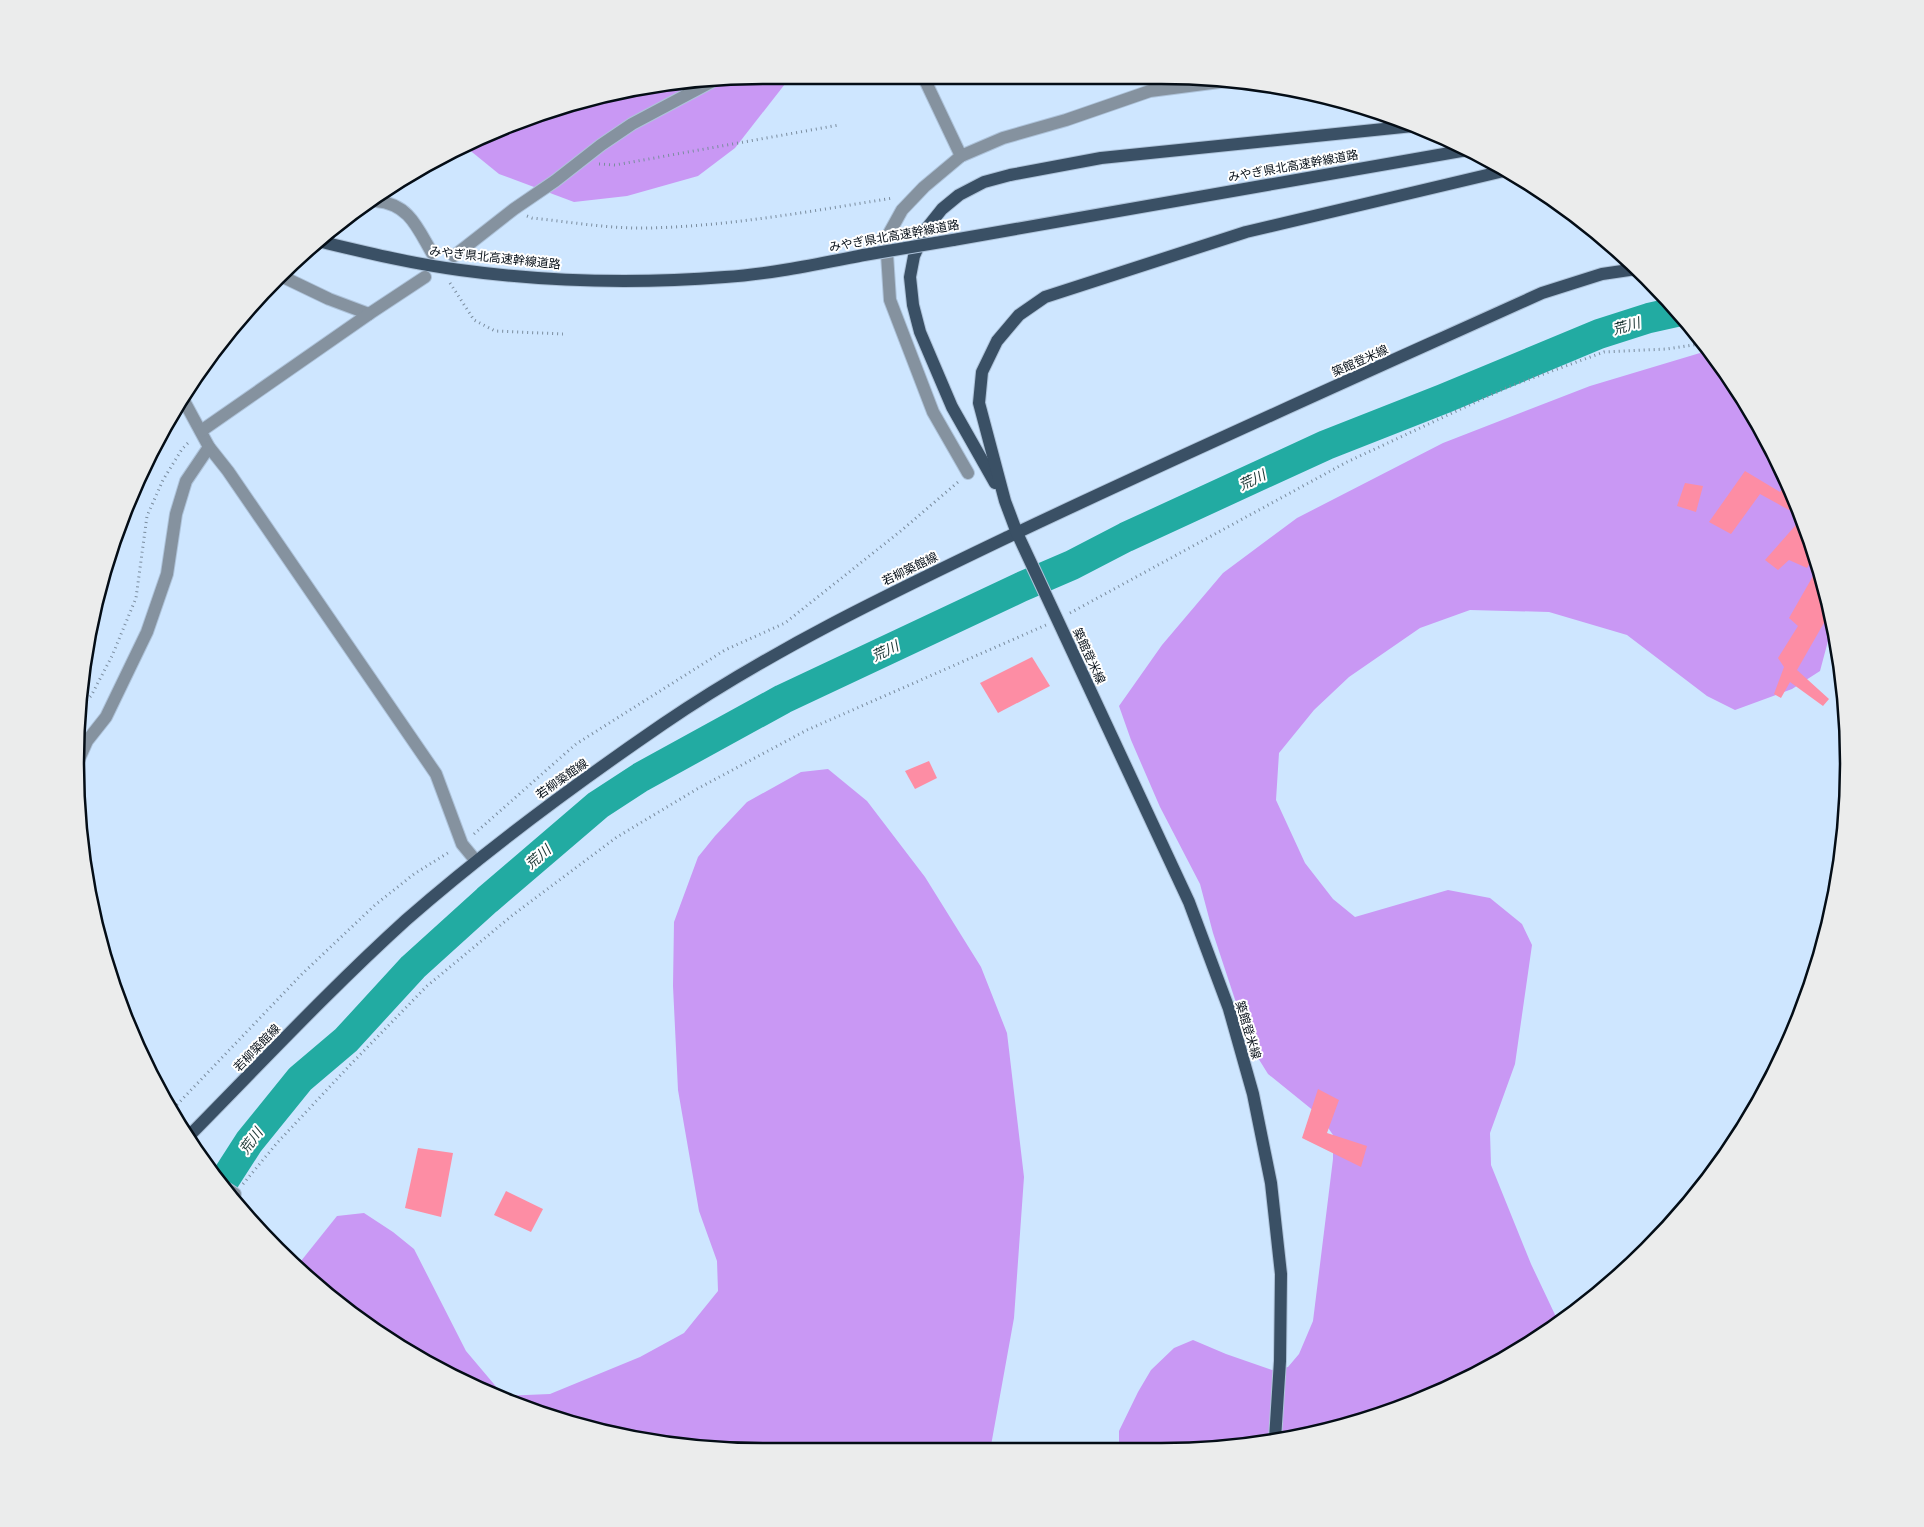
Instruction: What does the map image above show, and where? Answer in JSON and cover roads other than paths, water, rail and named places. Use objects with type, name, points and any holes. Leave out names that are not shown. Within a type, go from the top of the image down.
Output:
[{"type":"main road","points":[[1005,501],[952,407],[920,332],[913,305],[910,277],[914,256],[926,228],[942,209],[959,194],[984,182],[1010,175],[1101,158],[1400,127]]},
{"type":"main road","name":"みやぎ県北高速幹線道路","points":[[326,243],[387,257],[458,270],[520,277],[585,281],[652,281],[726,277],[864,256],[1456,152]]},
{"type":"main road","points":[[1017,533],[1005,501],[979,403],[982,372],[997,341],[1020,315],[1045,297],[1246,232],[1496,173]]},
{"type":"main road","name":"築館登米線","points":[[1275,1433],[1280,1361],[1281,1274],[1271,1182],[1252,1094],[1229,1009],[1188,902],[1017,533],[1542,293],[1602,274],[1628,270]]},
{"type":"main road","name":"若柳築館線","points":[[193,1132],[342,980],[408,919],[531,817],[666,722],[744,673],[862,607],[1017,533]]},
{"type":"street","points":[[927,84],[961,156]]},
{"type":"street","points":[[968,473],[934,412],[890,300],[886,239],[902,210],[924,187],[961,156],[1003,138],[1066,120],[1150,91],[1197,85]]},
{"type":"street","points":[[454,256],[514,209],[632,124],[702,87]]},
{"type":"street","points":[[381,201],[389,202],[413,219],[432,253]]},
{"type":"street","points":[[201,431],[425,276]]},
{"type":"street","points":[[287,279],[329,299],[369,314]]},
{"type":"street","points":[[186,405],[209,447],[436,774],[462,844],[476,861]]},
{"type":"street","points":[[85,739],[106,717],[147,632],[167,574],[176,514],[186,482],[209,447]]},
{"type":"waterway","name":"荒川","points":[[225,1179],[249,1142],[300,1079],[346,1040],[413,967],[487,900],[598,805],[641,777],[783,699],[1326,445],[1599,334],[1670,313]]}]
